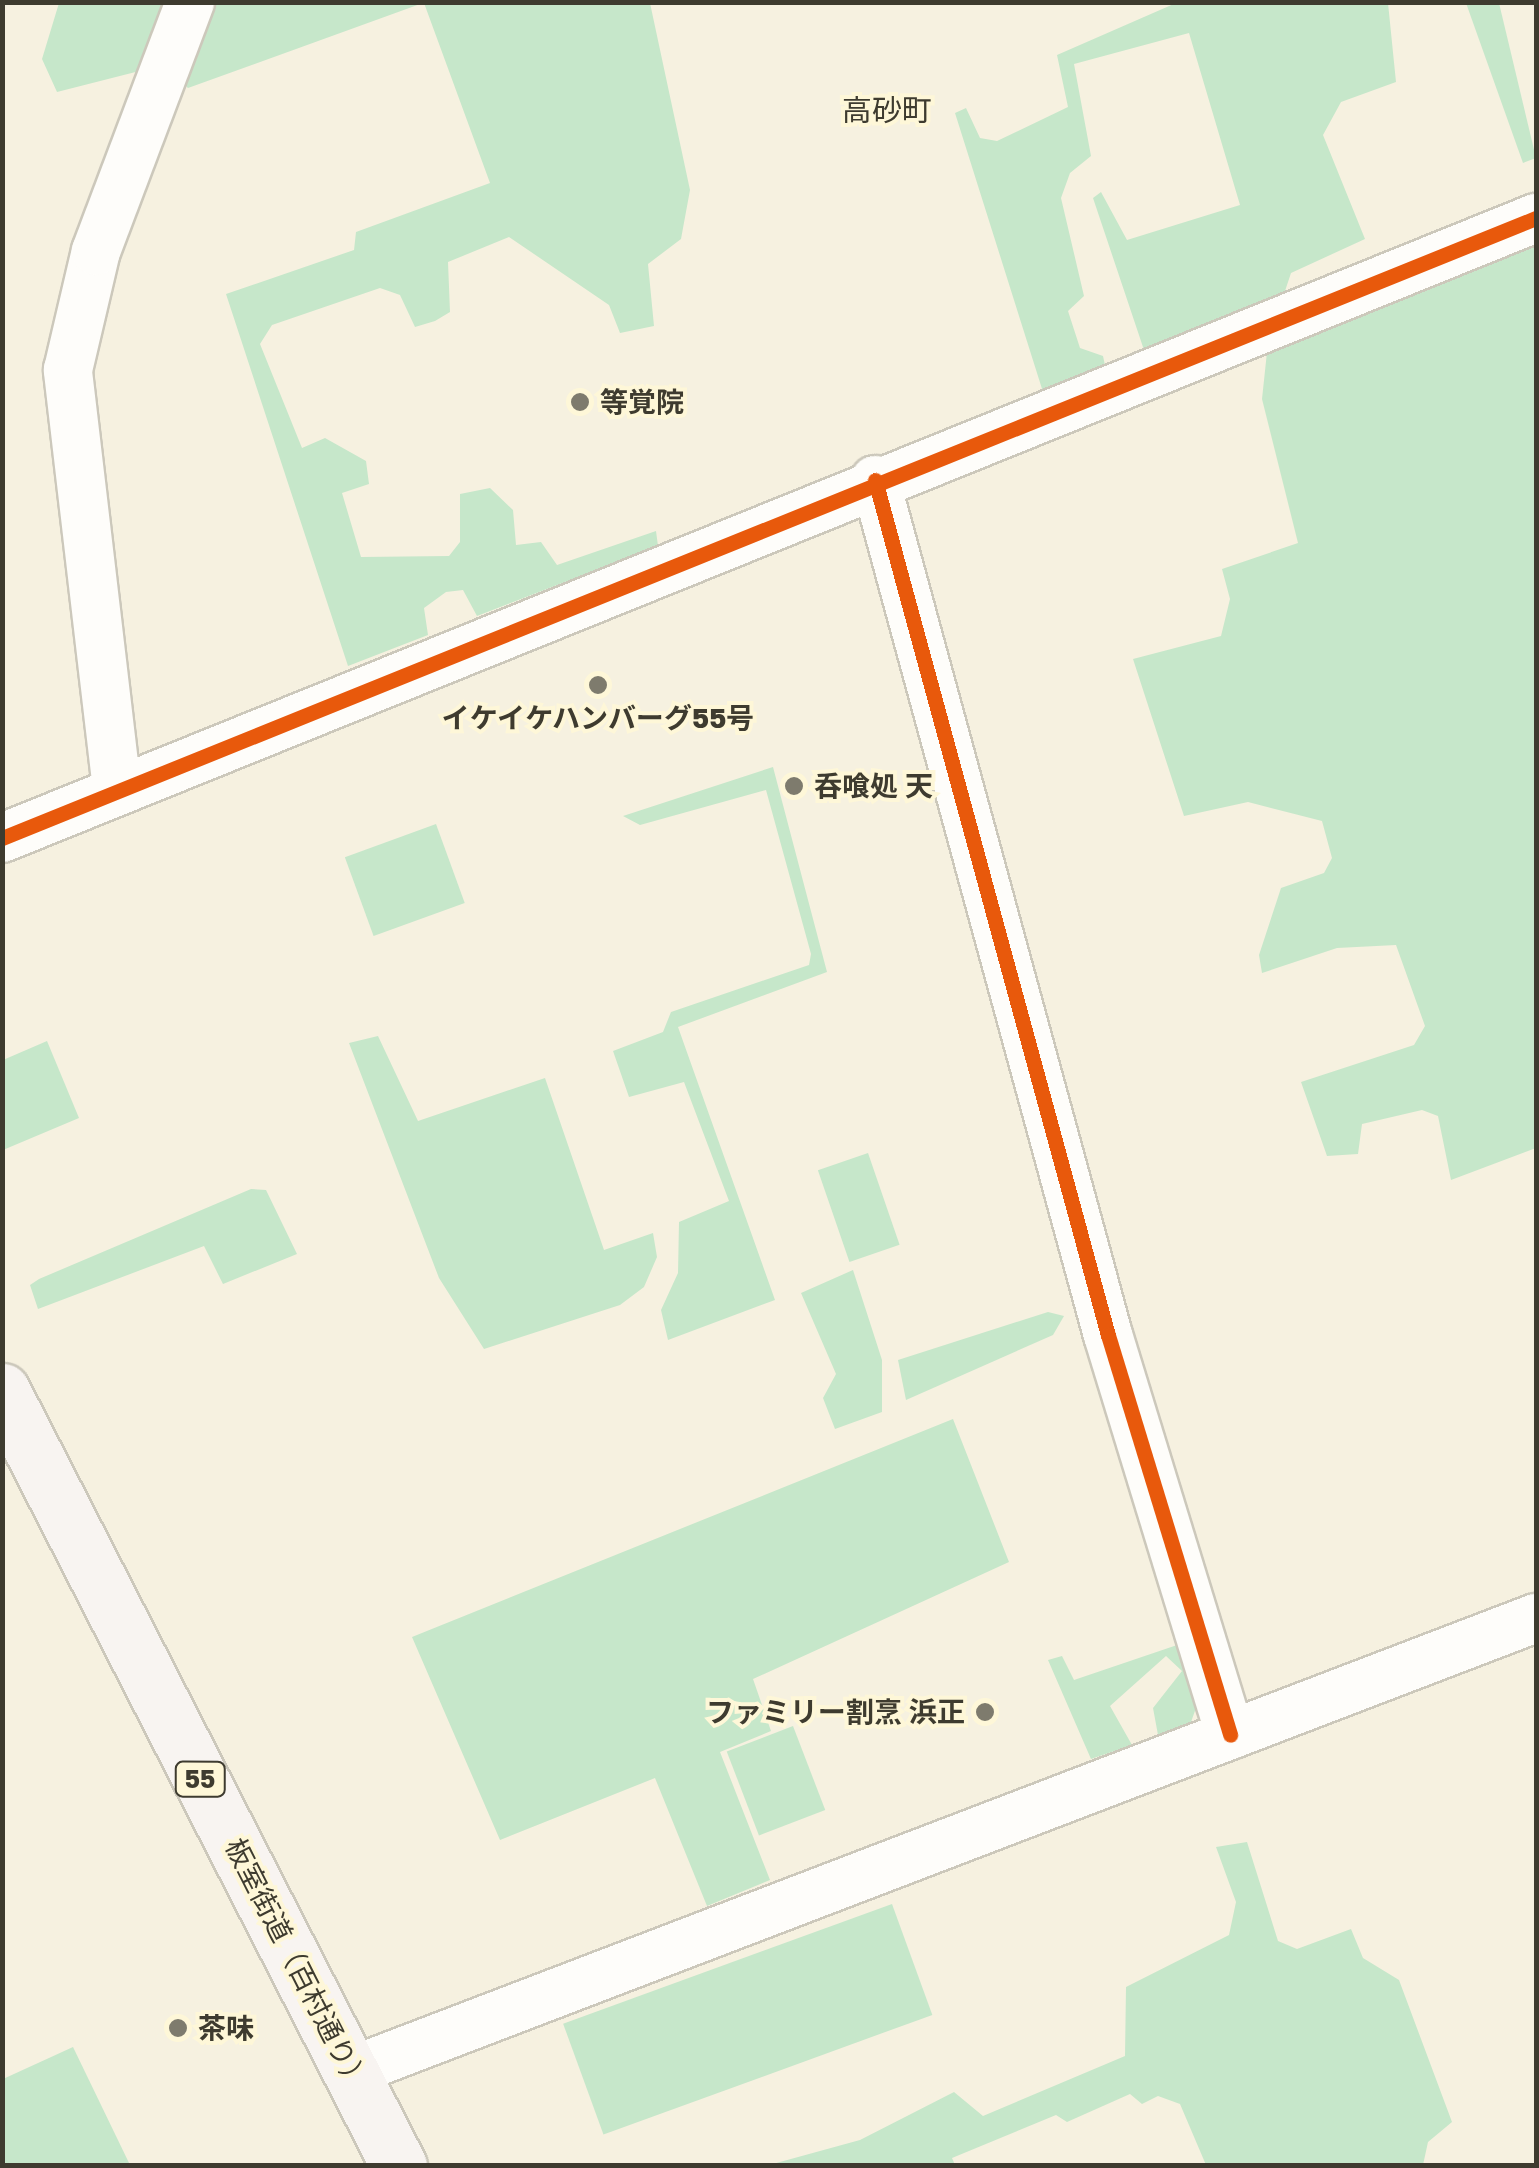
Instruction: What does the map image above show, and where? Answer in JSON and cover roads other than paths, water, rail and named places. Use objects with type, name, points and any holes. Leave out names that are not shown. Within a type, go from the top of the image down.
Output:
[{"type":"main road","name":"板室街道（百村通り）","points":[[2,1391],[400,2166]]},
{"type":"street","points":[[117,788],[68,370],[96,251],[190,2]]},
{"type":"street","points":[[2,838],[875,480],[1536,218]]},
{"type":"street","points":[[875,480],[1108,1336],[1230,1735]]},
{"type":"street","points":[[352,2070],[1536,1618]]},
{"type":"place","name":"等覚院","points":[[580,402]]},
{"type":"place","name":"イケイケハンバーグ55号","points":[[598,685]]},
{"type":"place","name":"呑喰処 天","points":[[794,786]]},
{"type":"place","name":"ファミリー割烹 浜正","points":[[985,1712]]},
{"type":"place","name":"茶味","points":[[178,2028]]},
{"type":"district","name":"高砂町","points":[[887,110]]}]
